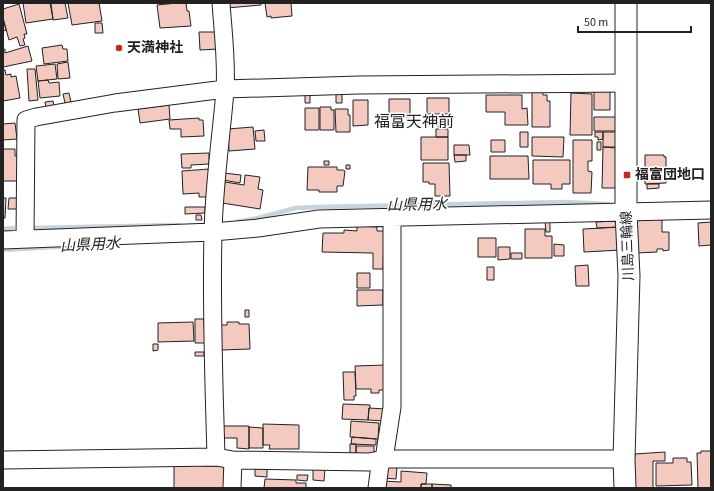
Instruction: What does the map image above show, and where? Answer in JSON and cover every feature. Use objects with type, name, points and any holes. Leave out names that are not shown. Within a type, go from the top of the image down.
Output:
[{"type":"main road","name":"川島三輪線","points":[[625,488],[624,459],[629,276],[626,212],[626,3]]},
{"type":"street","points":[[221,3],[224,34],[225,89],[213,232],[213,357],[224,459],[232,488]]},
{"type":"street","points":[[24,239],[26,120],[36,117],[175,94],[225,89],[359,85],[626,83]]},
{"type":"street","points":[[3,240],[213,232],[258,228],[319,219],[711,210]]},
{"type":"street","points":[[377,488],[380,465],[384,458],[392,407],[392,218]]},
{"type":"street","points":[[3,460],[224,459],[369,462],[384,458],[624,459]]},
{"type":"building","points":[[23,3],[50,3],[53,19],[26,23]]},
{"type":"building","points":[[51,3],[65,3],[68,18],[53,20]]},
{"type":"building","points":[[68,3],[99,3],[102,21],[72,25]]},
{"type":"building","points":[[186,3],[187,11],[189,11],[191,26],[160,28],[157,5]]},
{"type":"building","points":[[227,3],[261,3],[261,5],[227,8]]},
{"type":"building","points":[[265,3],[291,3],[292,16],[267,17]]},
{"type":"building","points":[[19,4],[27,34],[24,34],[25,38],[23,39],[25,45],[20,46],[17,37],[9,40],[3,18],[3,9]]},
{"type":"building","points":[[3,18],[6,30],[3,31]]},
{"type":"building","points":[[95,23],[102,23],[103,33],[95,33]]},
{"type":"building","points":[[199,32],[218,32],[218,49],[200,50]]},
{"type":"building","points":[[62,45],[63,49],[67,49],[68,61],[44,64],[42,48]]},
{"type":"building","points":[[28,46],[32,61],[3,67],[3,50],[5,49],[5,53]]},
{"type":"building","points":[[68,62],[70,78],[58,79],[57,64]]},
{"type":"building","points":[[55,64],[57,79],[38,81],[36,66]]},
{"type":"building","points":[[27,69],[35,69],[38,100],[29,101]]},
{"type":"building","points":[[3,70],[5,70],[6,75],[11,74],[11,77],[16,76],[20,98],[3,101]]},
{"type":"building","points":[[48,80],[49,83],[59,82],[60,96],[40,98],[38,81]]},
{"type":"building","points":[[532,89],[542,89],[543,95],[547,95],[547,101],[550,101],[550,127],[532,127]]},
{"type":"building","points":[[594,90],[610,90],[610,110],[594,110]]},
{"type":"building","points":[[305,92],[310,92],[310,103],[305,103]]},
{"type":"building","points":[[336,92],[342,92],[342,103],[336,103]]},
{"type":"building","points":[[69,93],[71,102],[65,103],[63,94]]},
{"type":"building","points":[[571,93],[592,94],[592,135],[570,135]]},
{"type":"building","points":[[486,95],[522,95],[522,109],[527,108],[528,125],[505,125],[505,112],[486,112]]},
{"type":"building","points":[[427,98],[449,98],[449,114],[427,114]]},
{"type":"building","points":[[389,99],[410,99],[410,117],[389,117]]},
{"type":"building","points":[[353,100],[368,100],[368,125],[353,126]]},
{"type":"building","points":[[53,101],[54,106],[46,108],[45,102]]},
{"type":"building","points":[[169,105],[170,119],[140,123],[138,109]]},
{"type":"building","points":[[320,107],[331,107],[331,110],[334,110],[334,130],[320,130]]},
{"type":"building","points":[[305,108],[319,108],[319,130],[305,130]]},
{"type":"building","points":[[335,109],[348,109],[348,115],[350,115],[350,132],[336,132]]},
{"type":"building","points":[[594,117],[619,117],[619,131],[594,131]]},
{"type":"building","points":[[199,118],[199,120],[203,120],[204,136],[181,137],[181,129],[170,129],[169,120]]},
{"type":"building","points":[[438,122],[446,122],[446,128],[438,127]]},
{"type":"building","points":[[15,123],[17,139],[3,140],[3,124]]},
{"type":"building","points":[[253,127],[255,149],[229,151],[228,129]]},
{"type":"building","points":[[436,129],[448,129],[448,137],[436,137]]},
{"type":"building","points":[[264,130],[265,141],[256,141],[255,131]]},
{"type":"building","points":[[520,132],[528,132],[528,147],[520,147]]},
{"type":"building","points":[[595,132],[603,132],[603,139],[598,140],[598,137],[595,137]]},
{"type":"building","points":[[603,132],[619,132],[619,147],[603,147]]},
{"type":"building","points":[[421,137],[448,137],[448,160],[421,160]]},
{"type":"building","points":[[532,137],[564,137],[563,157],[532,156]]},
{"type":"building","points":[[491,140],[505,140],[505,152],[491,152]]},
{"type":"building","points":[[573,140],[592,140],[592,161],[588,161],[588,171],[592,172],[591,193],[573,193]]},
{"type":"building","points":[[597,142],[601,142],[601,150],[597,150]]},
{"type":"building","points":[[454,145],[469,145],[470,155],[454,155]]},
{"type":"building","points":[[603,147],[617,148],[616,188],[602,188]]},
{"type":"building","points":[[3,149],[15,149],[15,156],[18,156],[18,181],[3,181]]},
{"type":"building","points":[[209,153],[209,164],[191,165],[191,168],[182,168],[181,154]]},
{"type":"building","points":[[454,155],[466,155],[466,161],[455,162]]},
{"type":"building","points":[[645,155],[664,155],[664,157],[666,157],[666,183],[645,184]]},
{"type":"building","points":[[490,156],[528,156],[529,179],[490,179]]},
{"type":"building","points":[[533,160],[570,160],[570,184],[562,184],[562,189],[551,189],[551,184],[533,184]]},
{"type":"building","points":[[324,161],[329,161],[329,165],[324,165]]},
{"type":"building","points":[[423,163],[449,163],[450,196],[435,196],[435,184],[423,182]]},
{"type":"building","points":[[346,165],[350,165],[350,169],[346,169]]},
{"type":"building","points":[[308,167],[337,167],[337,170],[345,171],[343,186],[337,186],[337,192],[307,190]]},
{"type":"building","points":[[209,169],[210,192],[208,197],[199,197],[199,193],[183,194],[182,171]]},
{"type":"building","points":[[224,173],[241,175],[240,183],[223,180]]},
{"type":"building","points":[[245,175],[260,177],[258,189],[263,190],[260,209],[222,203],[225,182],[244,185]]},
{"type":"building","points":[[647,184],[659,184],[659,188],[647,189]]},
{"type":"building","points":[[3,198],[6,198],[5,218],[3,218]]},
{"type":"building","points":[[9,198],[19,198],[19,209],[8,209]]},
{"type":"building","points":[[185,207],[205,207],[205,213],[185,214]]},
{"type":"building","points":[[196,215],[201,215],[202,220],[196,220]]},
{"type":"building","points":[[637,216],[662,219],[662,232],[669,232],[669,250],[663,251],[663,249],[657,249],[657,252],[637,253]]},
{"type":"building","points":[[614,221],[619,227],[597,228],[596,222]]},
{"type":"building","points":[[545,222],[550,222],[550,232],[546,232]]},
{"type":"building","points":[[711,222],[711,245],[699,246],[698,223]]},
{"type":"building","points":[[357,226],[377,227],[377,231],[384,231],[383,269],[373,269],[373,253],[322,252],[323,233],[344,233],[344,230],[357,231]]},
{"type":"building","points":[[620,227],[621,250],[584,252],[583,229]]},
{"type":"building","points":[[525,229],[545,229],[545,236],[552,236],[552,258],[525,258]]},
{"type":"building","points":[[478,238],[496,238],[496,257],[478,257]]},
{"type":"building","points":[[554,244],[564,245],[564,256],[554,256]]},
{"type":"building","points":[[498,247],[510,247],[510,259],[498,260]]},
{"type":"building","points":[[511,253],[522,253],[522,259],[511,259]]},
{"type":"building","points":[[588,265],[589,286],[576,286],[575,266]]},
{"type":"building","points":[[487,267],[494,267],[494,280],[487,280]]},
{"type":"building","points":[[357,273],[370,273],[370,288],[357,288]]},
{"type":"building","points":[[357,290],[383,290],[383,305],[357,306]]},
{"type":"building","points":[[245,310],[249,310],[249,317],[245,317]]},
{"type":"building","points":[[195,319],[204,319],[205,343],[195,343]]},
{"type":"building","points":[[193,322],[194,341],[158,342],[158,323]]},
{"type":"building","points":[[227,322],[249,324],[250,349],[221,350],[221,325],[227,325]]},
{"type":"building","points":[[153,344],[158,344],[158,350],[153,351]]},
{"type":"building","points":[[195,352],[204,352],[204,356],[195,356]]},
{"type":"building","points":[[386,365],[386,390],[379,390],[379,393],[371,393],[371,389],[356,389],[355,366]]},
{"type":"building","points":[[343,372],[355,372],[356,396],[354,396],[354,400],[344,400]]},
{"type":"building","points":[[343,404],[370,405],[368,420],[342,419]]},
{"type":"building","points":[[369,408],[386,409],[385,421],[368,420]]},
{"type":"building","points":[[351,421],[379,423],[378,439],[350,437]]},
{"type":"building","points":[[263,424],[299,425],[299,449],[269,449],[270,445],[263,445]]},
{"type":"building","points":[[221,426],[249,426],[249,449],[237,448],[237,438],[221,438]]},
{"type":"building","points":[[249,427],[263,428],[263,448],[249,448]]},
{"type":"building","points":[[352,437],[376,439],[376,445],[351,444]]},
{"type":"building","points":[[350,444],[356,444],[356,454],[350,454]]},
{"type":"building","points":[[356,446],[374,446],[374,455],[356,455]]},
{"type":"building","points":[[701,451],[711,451],[711,488],[698,488],[697,453],[701,453]]},
{"type":"building","points":[[665,452],[665,461],[653,461],[653,488],[632,488],[632,457],[635,457],[635,454]]},
{"type":"building","points":[[673,458],[687,458],[687,462],[691,462],[692,485],[656,486],[656,463],[673,463]]},
{"type":"building","points":[[191,463],[203,466],[224,466],[224,488],[174,488],[174,466],[190,466]]},
{"type":"building","points":[[383,465],[397,466],[396,479],[382,478]]},
{"type":"building","points":[[255,469],[267,469],[267,477],[255,476]]},
{"type":"building","points":[[313,469],[325,469],[324,481],[313,480]]},
{"type":"building","points":[[401,471],[427,473],[426,484],[421,484],[421,488],[381,488],[382,481],[401,482]]},
{"type":"building","points":[[297,475],[308,475],[307,481],[297,480]]},
{"type":"building","points":[[265,479],[296,480],[296,483],[306,483],[306,488],[264,488]]},
{"type":"building","points":[[421,484],[432,484],[432,488],[421,488]]},
{"type":"building","points":[[432,484],[451,485],[451,488],[432,488]]},
{"type":"waterway","name":"山県用水","points":[[237,222],[296,208],[316,207],[566,202],[608,204]]},
{"type":"waterway","points":[[30,228],[179,225]]},
{"type":"waterway","points":[[3,229],[13,228]]},
{"type":"waterway","name":"山県用水","points":[[3,250],[90,245]]},
{"type":"place","name":"天満神社","points":[[119,48]]},
{"type":"place","name":"福富団地口","points":[[627,175]]},
{"type":"district","name":"福富天神前","points":[[414,122]]}]
